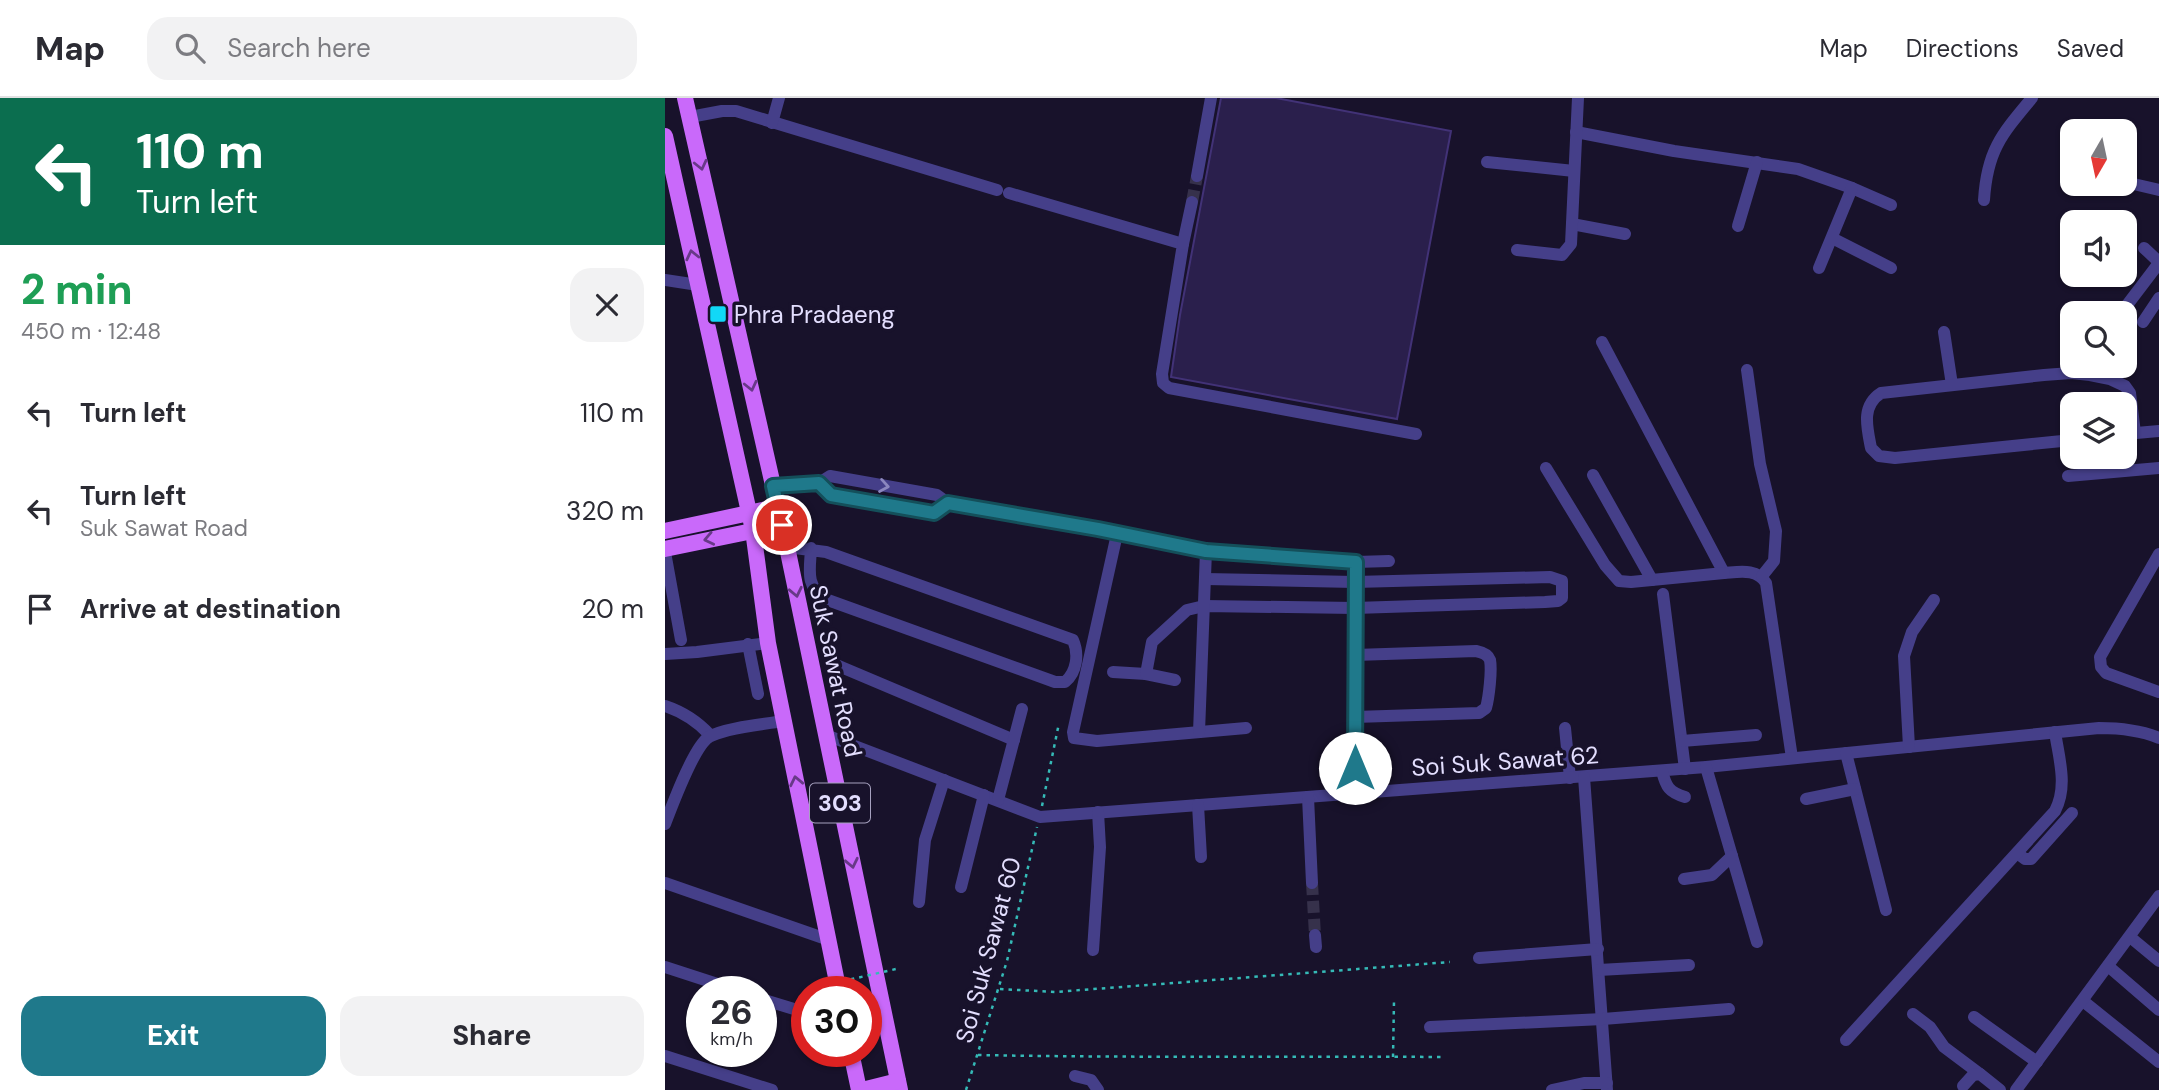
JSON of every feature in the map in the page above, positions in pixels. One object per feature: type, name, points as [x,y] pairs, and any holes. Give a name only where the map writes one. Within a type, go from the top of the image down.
[{"type":"main road","name":"Suk Sawat Road","points":[[685,98],[787,547],[899,1086]]},
{"type":"main road","name":"303","points":[[665,136],[667,155],[753,530],[768,643],[829,940],[831,976]]},
{"type":"main road","points":[[665,531],[777,507]]},
{"type":"main road","points":[[665,550],[782,525]]},
{"type":"main road","points":[[855,1067],[861,1090],[899,1086]]},
{"type":"street","points":[[772,123],[779,98]]},
{"type":"street","points":[[1197,176],[1211,98]]},
{"type":"street","points":[[1517,250],[1562,254],[1571,244],[1578,98]]},
{"type":"street","points":[[1985,200],[1990,159],[2005,130],[2032,98]]},
{"type":"street","points":[[690,117],[736,111],[1183,244]]},
{"type":"street","points":[[1576,132],[1798,169],[1891,205]]},
{"type":"street","points":[[1487,162],[1574,171]]},
{"type":"street","points":[[1738,226],[1757,162]]},
{"type":"street","points":[[2137,185],[2159,190]]},
{"type":"street","points":[[1819,268],[1852,188]]},
{"type":"street","points":[[1192,202],[1162,374],[1163,383],[1181,391],[1416,433]]},
{"type":"street","points":[[1572,224],[1625,234]]},
{"type":"street","points":[[1832,238],[1891,268]]},
{"type":"street","points":[[2130,301],[2159,262],[2144,248]]},
{"type":"street","points":[[665,280],[698,285]]},
{"type":"street","points":[[2143,322],[2159,298]]},
{"type":"street","points":[[1944,332],[1952,385]]},
{"type":"street","points":[[1602,342],[1724,573]]},
{"type":"street","points":[[1747,370],[1760,464],[1776,531],[1773,561],[1762,576]]},
{"type":"street","points":[[2060,441],[1895,458],[1879,456],[1871,448],[1867,409],[1872,399],[1881,393],[2071,373],[2110,379],[2125,386],[2129,392]]},
{"type":"street","points":[[2137,433],[2159,431]]},
{"type":"street","points":[[2068,477],[2159,467]]},
{"type":"street","points":[[1546,468],[1619,581],[1724,573],[1755,572],[1762,576],[1766,583],[1792,758]]},
{"type":"street","points":[[1593,475],[1652,580]]},
{"type":"street","points":[[773,486],[819,483],[830,476],[936,495],[948,503],[1206,551],[1356,562],[1389,561]]},
{"type":"street","points":[[819,483],[831,495],[934,513],[948,503]]},
{"type":"street","points":[[1117,534],[1073,732],[1074,738],[1097,741],[1245,728]]},
{"type":"street","points":[[787,547],[811,548],[1073,640],[1076,657],[1072,676],[1065,682],[1055,682],[825,599],[813,589],[810,577],[811,548]]},
{"type":"street","points":[[665,550],[681,640]]},
{"type":"street","points":[[1199,732],[1206,551]]},
{"type":"street","points":[[2159,554],[2101,657],[2101,667],[2106,673],[2159,692]]},
{"type":"street","points":[[1355,794],[1356,562]]},
{"type":"street","points":[[1146,674],[1152,642],[1187,610],[1204,606],[1355,608],[1553,602],[1562,598],[1562,581],[1550,577],[1355,582],[1205,579]]},
{"type":"street","points":[[1663,594],[1685,769]]},
{"type":"street","points":[[1909,747],[1904,656],[1912,632],[1934,600]]},
{"type":"street","points":[[665,654],[768,643]]},
{"type":"street","points":[[748,644],[758,694]]},
{"type":"street","points":[[1355,655],[1476,651],[1485,653],[1490,660],[1486,708],[1479,713],[1355,717]]},
{"type":"street","points":[[834,664],[1014,740]]},
{"type":"street","points":[[1113,672],[1146,674],[1175,680]]},
{"type":"street","points":[[665,706],[689,717],[711,735]]},
{"type":"street","points":[[998,800],[1022,709]]},
{"type":"street","points":[[665,824],[669,798],[702,742],[711,735],[784,721]]},
{"type":"street","points":[[1565,728],[1570,778]]},
{"type":"street","name":"Soi Suk Sawat 62","points":[[826,734],[1039,817],[1662,771],[2055,732],[2121,728],[2159,738]]},
{"type":"street","points":[[1846,1040],[2055,811],[2061,801],[2063,788],[2055,732]]},
{"type":"street","points":[[1682,741],[1756,735]]},
{"type":"street","points":[[1846,753],[1886,910]]},
{"type":"street","points":[[1706,767],[1758,942]]},
{"type":"street","points":[[1662,771],[1666,786],[1675,794],[1685,797]]},
{"type":"street","points":[[1552,1090],[1584,1083],[1607,1087],[1584,776]]},
{"type":"street","points":[[919,902],[925,840],[944,780]]},
{"type":"street","points":[[1806,799],[1854,789]]},
{"type":"street","points":[[961,887],[984,795]]},
{"type":"street","points":[[1308,797],[1312,883]]},
{"type":"street","points":[[1198,805],[1202,857]]},
{"type":"street","points":[[1093,950],[1100,847],[1098,813]]},
{"type":"street","points":[[2017,853],[2025,859],[2031,859],[2072,813]]},
{"type":"street","points":[[1684,879],[1712,874],[1732,856]]},
{"type":"street","points":[[665,883],[829,940]]},
{"type":"street","points":[[2033,1090],[2018,1087],[2159,896]]},
{"type":"street","points":[[2130,937],[2159,961]]},
{"type":"street","points":[[1479,958],[1598,949]]},
{"type":"street","points":[[1599,970],[1689,964]]},
{"type":"street","points":[[2108,966],[2159,1010]]},
{"type":"street","points":[[665,967],[693,976]]},
{"type":"street","points":[[2083,1001],[2159,1062]]},
{"type":"street","points":[[1430,1027],[1603,1019],[1729,1009]]},
{"type":"street","points":[[1913,1014],[1930,1027],[1944,1047],[2000,1090]]},
{"type":"street","points":[[1974,1017],[2037,1062]]},
{"type":"street","points":[[665,1056],[772,1090]]},
{"type":"street","points":[[1963,1086],[1972,1075],[1980,1074]]},
{"type":"street","points":[[1075,1076],[1091,1080],[1098,1090]]},
{"type":"path","name":"Soi Suk Sawat 60","points":[[966,1090],[1000,989],[1059,723]]},
{"type":"path","points":[[1000,989],[1069,992],[1451,962]]},
{"type":"path","points":[[874,976],[896,969]]},
{"type":"path","points":[[1393,1057],[1394,1001]]},
{"type":"path","points":[[978,1055],[1135,1058],[1443,1057]]},
{"type":"building","points":[[1221,98],[1276,98],[1451,131],[1397,419],[1171,377]]},
{"type":"tunnel","points":[[1192,202],[1197,176]]},
{"type":"tunnel","points":[[1312,883],[1315,935]]},
{"type":"place","name":"Phra Pradaeng","points":[[718,314]]},
{"type":"route","points":[[782,525],[773,486],[819,483],[831,495],[934,513],[948,503],[1206,551],[1356,562],[1355,768]]}]
